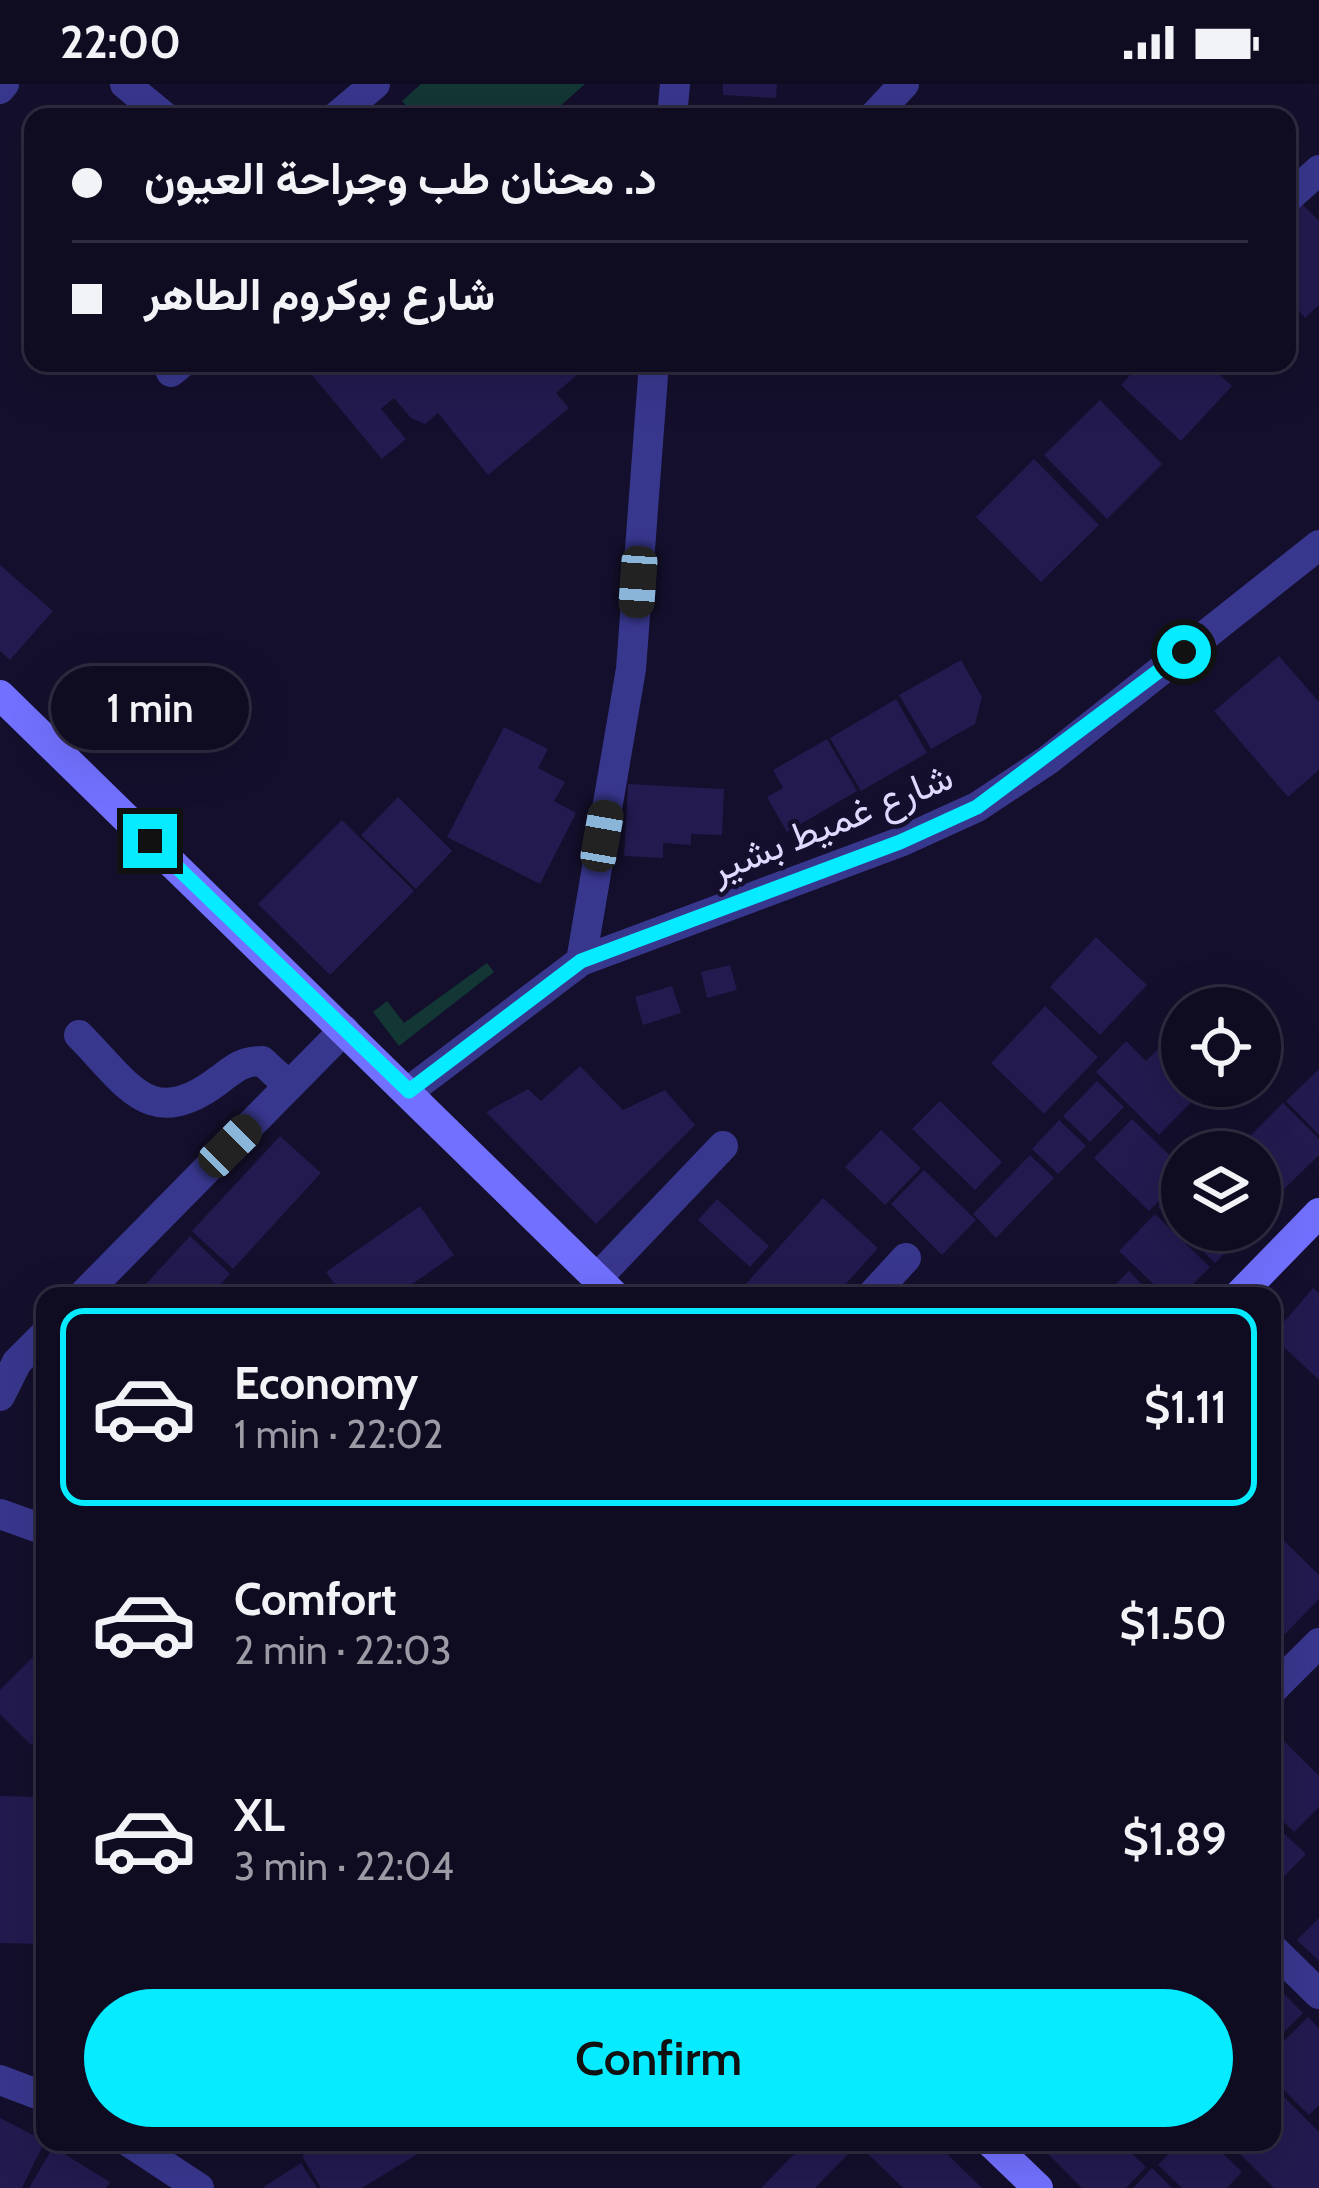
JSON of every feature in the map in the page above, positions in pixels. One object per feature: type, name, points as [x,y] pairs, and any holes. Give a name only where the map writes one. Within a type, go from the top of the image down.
[{"type":"main road","points":[[0,695],[606,1287]]},
{"type":"main road","points":[[1247,1287],[1319,1214]]},
{"type":"main road","points":[[999,2151],[1038,2188]]},
{"type":"street","points":[[125,84],[154,108]]},
{"type":"street","points":[[347,108],[375,84]]},
{"type":"street","points":[[881,108],[904,84]]},
{"type":"street","points":[[1296,192],[1319,170]]},
{"type":"street","points":[[581,961],[632,670],[653,372]]},
{"type":"street","name":"شارع غميط بشير","points":[[409,1091],[581,961],[900,842],[977,807],[1048,760],[1319,545]]},
{"type":"street","points":[[91,1287],[344,1030]]},
{"type":"street","points":[[79,1035],[144,1101],[174,1106],[194,1099],[244,1061],[262,1061],[289,1086]]},
{"type":"street","points":[[606,1287],[723,1146]]},
{"type":"street","points":[[879,1287],[906,1258]]},
{"type":"street","points":[[0,1396],[17,1362],[36,1343]]},
{"type":"street","points":[[0,1514],[36,1527]]},
{"type":"street","points":[[1281,1681],[1319,1642]]},
{"type":"street","points":[[1281,1957],[1319,1994]]},
{"type":"street","points":[[0,2080],[36,2094]]},
{"type":"street","points":[[143,2151],[199,2188]]},
{"type":"green space","points":[[421,84],[585,84],[558,108],[408,108],[402,101]]},
{"type":"green space","points":[[487,963],[494,972],[399,1046],[373,1012],[387,1001],[404,1023]]},
{"type":"building","points":[[723,84],[777,84],[776,98],[723,95]]},
{"type":"building","points":[[1302,204],[1319,221],[1319,305],[1305,318],[1296,308],[1296,210]]},
{"type":"building","points":[[310,372],[580,372],[556,393],[569,408],[488,475],[438,413],[425,424],[411,418],[394,398],[381,409],[406,439],[382,459]]},
{"type":"building","points":[[1133,372],[1217,372],[1232,386],[1181,441],[1121,385]]},
{"type":"building","points":[[1100,400],[1162,464],[1107,519],[1044,455]]},
{"type":"building","points":[[1034,459],[1099,525],[1041,582],[976,517]]},
{"type":"building","points":[[0,565],[53,611],[10,660],[0,651]]},
{"type":"building","points":[[1279,656],[1319,702],[1319,770],[1288,797],[1214,711]]},
{"type":"building","points":[[961,660],[982,697],[975,724],[931,749],[899,695]]},
{"type":"building","points":[[896,699],[927,753],[861,791],[830,738]]},
{"type":"building","points":[[504,727],[548,749],[538,768],[565,782],[554,801],[576,813],[540,884],[447,837]]},
{"type":"building","points":[[827,739],[857,791],[787,832],[767,797],[783,788],[773,770]]},
{"type":"building","points":[[628,784],[724,789],[722,835],[691,834],[691,845],[663,843],[663,858],[624,856]]},
{"type":"building","points":[[398,797],[452,851],[416,889],[361,835]]},
{"type":"building","points":[[342,820],[414,891],[330,975],[258,904]]},
{"type":"building","points":[[1096,937],[1147,985],[1100,1035],[1050,987]]},
{"type":"building","points":[[730,965],[737,990],[707,998],[701,972]]},
{"type":"building","points":[[672,986],[681,1013],[643,1025],[635,997]]},
{"type":"building","points":[[1045,1006],[1098,1057],[1044,1114],[991,1063]]},
{"type":"building","points":[[1126,1041],[1146,1061],[1161,1046],[1161,1107],[1186,1107],[1159,1135],[1096,1072]]},
{"type":"building","points":[[580,1066],[623,1110],[665,1090],[695,1125],[596,1224],[486,1112],[528,1089],[541,1101]]},
{"type":"building","points":[[1319,1069],[1319,1135],[1286,1101]]},
{"type":"building","points":[[1097,1081],[1124,1107],[1090,1142],[1063,1116]]},
{"type":"building","points":[[940,1101],[1002,1162],[975,1190],[912,1129]]},
{"type":"building","points":[[1281,1105],[1319,1139],[1319,1155],[1281,1192],[1281,1131],[1255,1131]]},
{"type":"building","points":[[1132,1119],[1161,1147],[1161,1199],[1149,1211],[1094,1158]]},
{"type":"building","points":[[1059,1120],[1086,1146],[1058,1174],[1032,1149]]},
{"type":"building","points":[[881,1130],[921,1168],[885,1205],[845,1167]]},
{"type":"building","points":[[280,1136],[321,1173],[233,1269],[192,1231]]},
{"type":"building","points":[[1030,1155],[1054,1178],[996,1238],[973,1214]]},
{"type":"building","points":[[924,1170],[976,1220],[942,1255],[891,1204]]},
{"type":"building","points":[[823,1198],[878,1248],[843,1287],[743,1287]]},
{"type":"building","points":[[717,1199],[769,1246],[750,1267],[698,1220]]},
{"type":"building","points":[[420,1206],[454,1255],[408,1287],[337,1287],[326,1272]]},
{"type":"building","points":[[1155,1214],[1161,1220],[1161,1251],[1193,1251],[1210,1267],[1190,1287],[1157,1287],[1119,1251]]},
{"type":"building","points":[[190,1236],[230,1274],[218,1287],[143,1287]]},
{"type":"building","points":[[1203,1251],[1227,1251],[1215,1263]]},
{"type":"building","points":[[1129,1271],[1144,1287],[1113,1287]]},
{"type":"building","points":[[1313,1288],[1319,1293],[1319,1380],[1281,1344],[1281,1325]]},
{"type":"building","points":[[1281,1538],[1319,1575],[1319,1599],[1285,1634],[1281,1630]]},
{"type":"building","points":[[36,1654],[36,1740],[31,1745],[0,1714],[0,1690]]},
{"type":"building","points":[[1281,1738],[1319,1776],[1319,1807],[1294,1832],[1281,1819]]},
{"type":"building","points":[[0,1796],[36,1797],[36,1944],[0,1943]]},
{"type":"building","points":[[1281,1830],[1306,1854],[1281,1880]]},
{"type":"building","points":[[1319,1918],[1319,1961],[1297,1940]]},
{"type":"building","points":[[1281,1991],[1303,2013],[1281,2035]]},
{"type":"building","points":[[1308,2017],[1319,2028],[1319,2105],[1309,2115],[1281,2087],[1281,2044]]},
{"type":"building","points":[[1281,2094],[1319,2132],[1319,2188],[1274,2188],[1237,2151],[1281,2151]]},
{"type":"building","points":[[0,2118],[36,2136],[36,2151],[40,2151],[22,2188],[0,2188]]},
{"type":"building","points":[[51,2151],[60,2151],[110,2182],[106,2188],[29,2188]]},
{"type":"building","points":[[310,2151],[422,2151],[362,2188],[321,2188],[302,2156]]},
{"type":"building","points":[[797,2151],[851,2151],[815,2188],[761,2188]]},
{"type":"building","points":[[865,2151],[944,2151],[982,2188],[903,2188]]},
{"type":"building","points":[[1045,2151],[1129,2151],[1146,2167],[1126,2188],[1082,2188]]},
{"type":"building","points":[[1171,2151],[1220,2151],[1242,2172],[1227,2188],[1182,2188],[1158,2165]]},
{"type":"building","points":[[301,2163],[317,2188],[262,2188]]},
{"type":"building","points":[[1152,2168],[1172,2188],[1133,2188]]},
{"type":"route","points":[[150,841],[409,1091],[581,961],[900,842],[977,807],[1048,760],[1184,652]]}]
